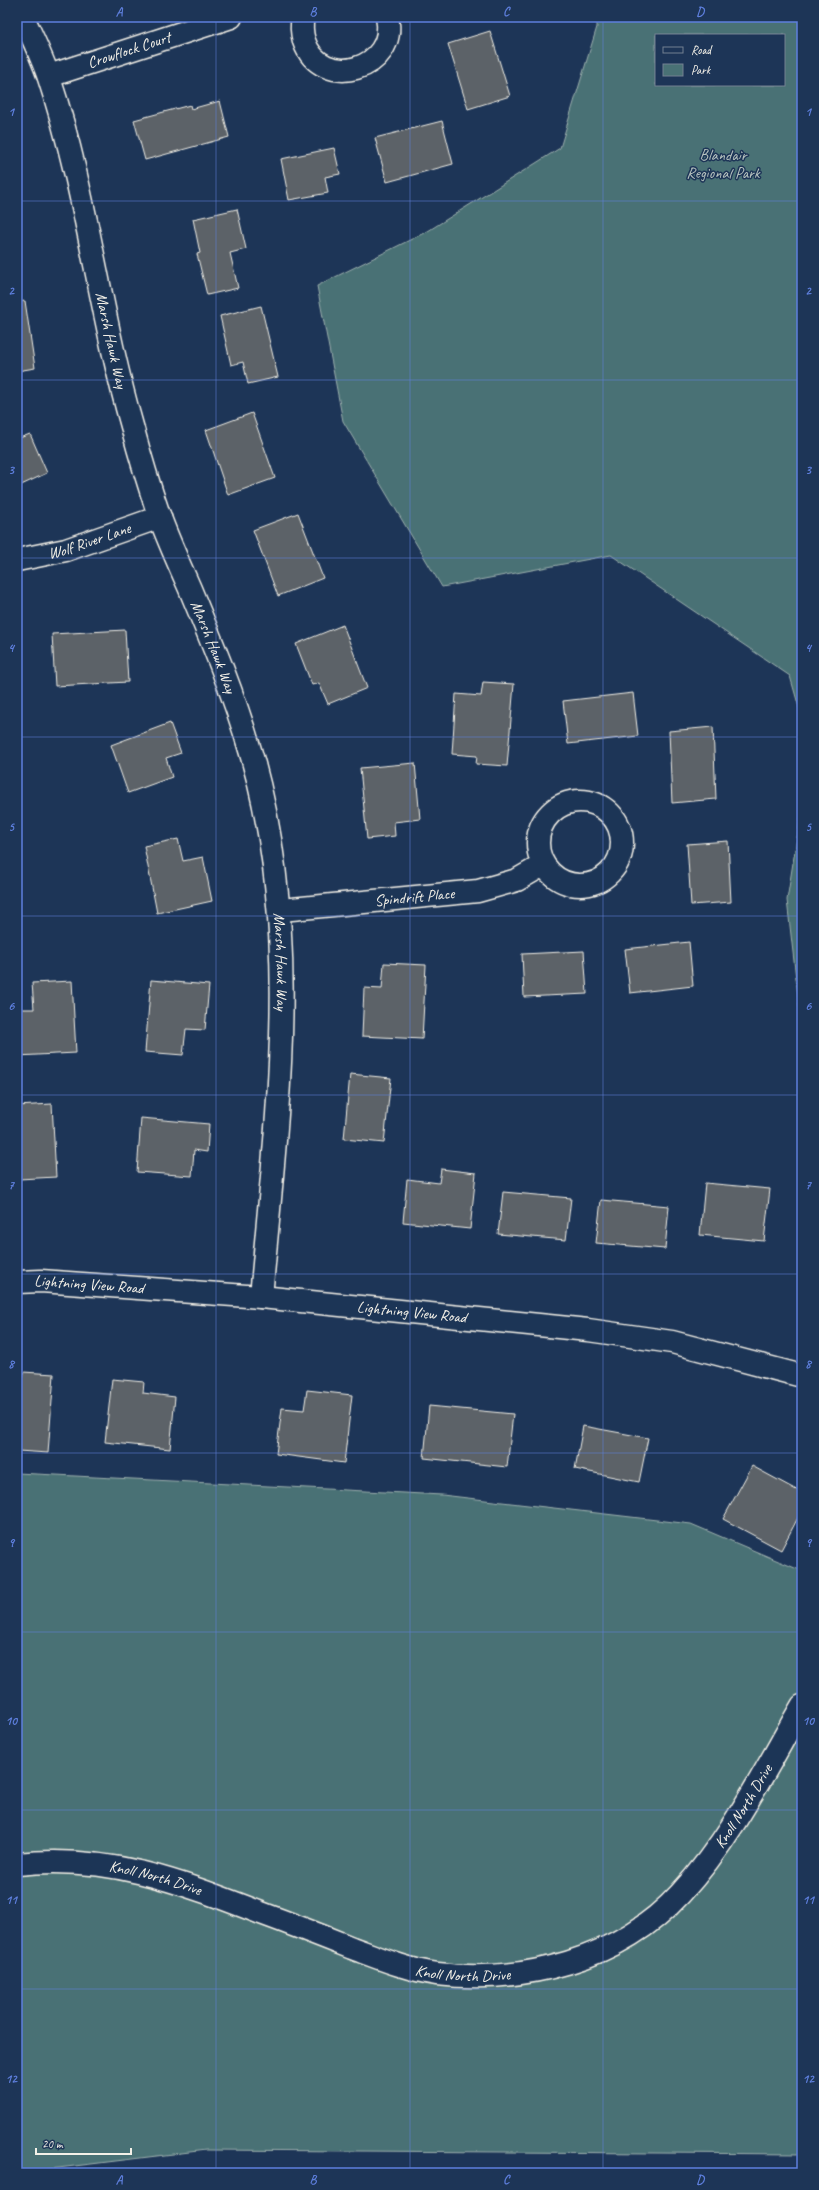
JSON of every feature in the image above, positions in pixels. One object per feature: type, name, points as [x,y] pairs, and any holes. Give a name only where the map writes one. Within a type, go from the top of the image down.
[{"type":"street","name":"Marsh Hawk Way","points":[[23,17],[49,76],[76,174],[111,347],[132,426],[160,517],[225,673],[251,752],[269,827],[281,910],[282,1005],[278,1108],[260,1297]]},
{"type":"street","name":"Crowflock Court","points":[[49,76],[231,17]]},
{"type":"street","points":[[299,18],[306,48],[316,60],[328,68],[343,70],[357,69],[371,62],[381,51],[387,38],[389,24],[387,17]]},
{"type":"street","name":"Wolf River Lane","points":[[17,560],[66,550],[160,517]]},
{"type":"street","name":"Spindrift Place","points":[[281,910],[478,890],[517,880],[543,864]]},
{"type":"street","name":"Lightning View Road","points":[[17,1282],[41,1281],[260,1297],[588,1330],[664,1341],[759,1363],[802,1376]]},
{"type":"street","name":"Knoll North Drive","points":[[17,1864],[43,1862],[84,1862],[136,1871],[190,1886],[388,1961],[435,1974],[481,1976],[529,1973],[574,1961],[614,1943],[646,1924],[680,1894],[708,1859],[745,1806],[802,1706]]},
{"type":"green space","name":"Blandair Regional Park","points":[[597,17],[802,17],[802,718],[790,676],[611,555],[442,587],[343,421],[317,286],[428,231],[560,148],[597,27]]},
{"type":"green space","points":[[802,807],[802,1031],[787,900]]},
{"type":"green space","points":[[17,1473],[442,1495],[691,1524],[802,1571],[802,2154],[206,2150],[17,2173]]},
{"type":"building","points":[[490,31],[510,96],[468,109],[448,44]]},
{"type":"building","points":[[220,101],[229,137],[145,160],[134,120],[190,105],[191,109]]},
{"type":"building","points":[[442,121],[453,164],[387,182],[375,138]]},
{"type":"building","points":[[334,148],[340,174],[325,177],[328,193],[289,200],[281,159]]},
{"type":"building","points":[[237,209],[246,249],[230,253],[238,288],[207,295],[197,254],[200,253],[193,219]]},
{"type":"building","points":[[25,301],[35,368],[17,371],[17,302]]},
{"type":"building","points":[[261,306],[278,377],[248,384],[243,362],[231,365],[220,316]]},
{"type":"building","points":[[252,413],[275,478],[228,495],[206,430]]},
{"type":"building","points":[[30,434],[47,473],[17,487],[17,439]]},
{"type":"building","points":[[298,513],[323,578],[278,596],[253,530]]},
{"type":"building","points":[[343,625],[367,688],[328,704],[319,683],[312,685],[296,644]]},
{"type":"building","points":[[125,630],[128,682],[55,686],[52,634]]},
{"type":"building","points":[[483,682],[514,684],[507,766],[476,764],[477,756],[452,754],[456,694],[481,696]]},
{"type":"building","points":[[633,693],[638,736],[568,744],[563,701]]},
{"type":"building","points":[[170,723],[181,753],[166,758],[172,777],[128,793],[111,745]]},
{"type":"building","points":[[713,727],[716,799],[672,803],[669,731]]},
{"type":"building","points":[[415,763],[420,819],[394,822],[395,836],[367,839],[360,768]]},
{"type":"building","points":[[178,839],[183,861],[203,857],[212,901],[157,913],[144,846]]},
{"type":"building","points":[[728,841],[731,902],[691,905],[687,844]]},
{"type":"building","points":[[689,942],[693,986],[630,993],[625,949]]},
{"type":"building","points":[[584,951],[587,994],[524,997],[522,954]]},
{"type":"building","points":[[384,963],[426,965],[422,1039],[362,1036],[364,988],[382,989]]},
{"type":"building","points":[[151,980],[209,985],[205,1030],[186,1029],[183,1055],[145,1052]]},
{"type":"building","points":[[72,981],[76,1053],[17,1056],[17,1009],[34,1009],[32,983]]},
{"type":"building","points":[[350,1074],[391,1078],[384,1143],[344,1139]]},
{"type":"building","points":[[52,1104],[56,1177],[19,1179],[17,1106]]},
{"type":"building","points":[[141,1118],[209,1124],[207,1152],[194,1150],[192,1176],[137,1172]]},
{"type":"building","points":[[441,1169],[476,1173],[470,1229],[403,1222],[407,1179],[439,1183]]},
{"type":"building","points":[[705,1183],[770,1189],[764,1241],[700,1235]]},
{"type":"building","points":[[503,1192],[571,1198],[566,1240],[498,1234]]},
{"type":"building","points":[[601,1200],[669,1206],[665,1249],[596,1243]]},
{"type":"building","points":[[23,1372],[54,1374],[48,1453],[18,1451],[17,1384],[22,1384]]},
{"type":"building","points":[[112,1379],[144,1382],[143,1393],[175,1397],[170,1449],[105,1442]]},
{"type":"building","points":[[307,1390],[352,1395],[344,1463],[276,1454],[282,1408],[304,1410]]},
{"type":"building","points":[[429,1406],[513,1414],[507,1467],[424,1458]]},
{"type":"building","points":[[583,1426],[648,1438],[639,1482],[575,1469]]},
{"type":"building","points":[[752,1466],[802,1493],[802,1510],[781,1550],[723,1519]]}]
